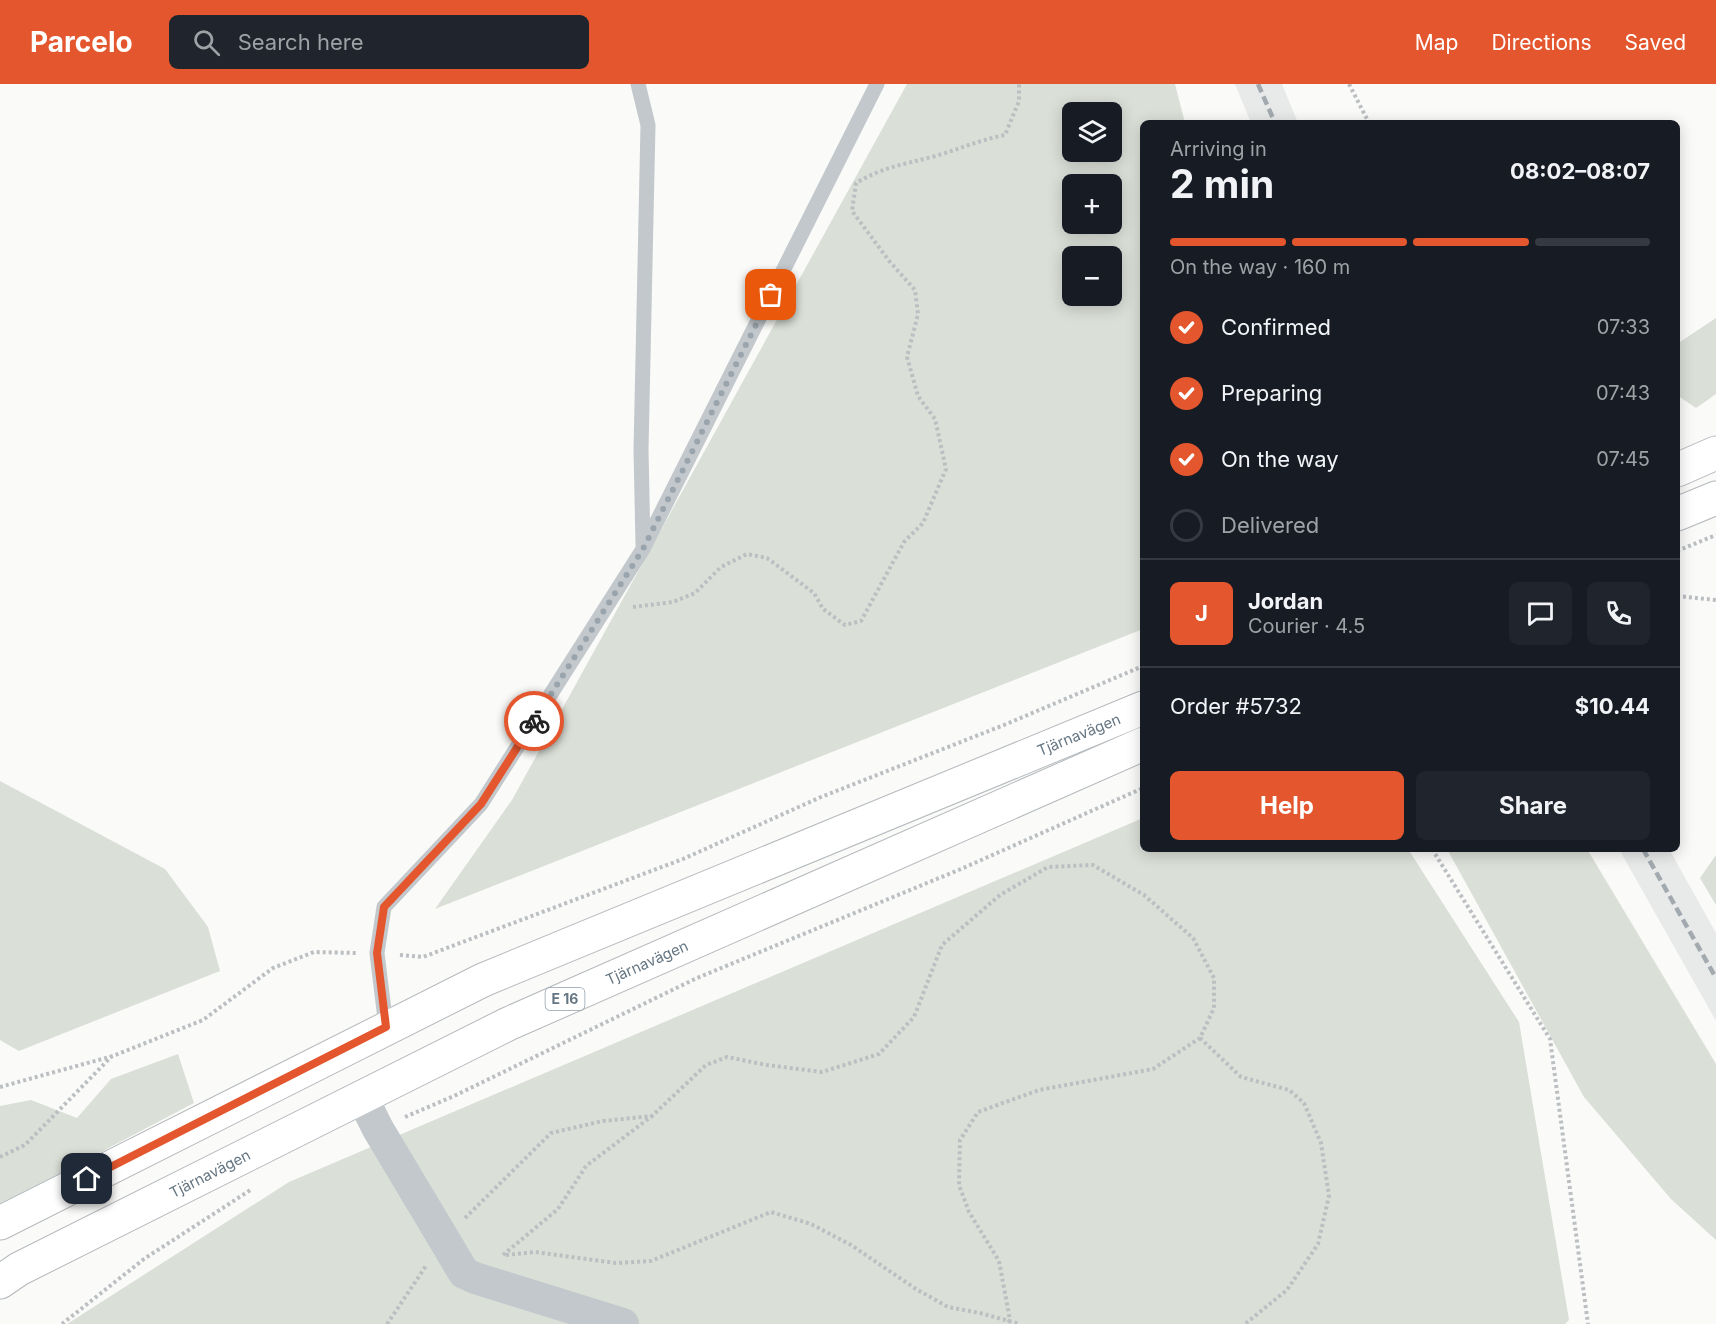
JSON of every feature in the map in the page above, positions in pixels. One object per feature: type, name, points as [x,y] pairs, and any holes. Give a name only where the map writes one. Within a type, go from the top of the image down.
[{"type":"highway","points":[[1680,470],[1716,453]]},
{"type":"highway","points":[[1680,513],[1716,498]]},
{"type":"highway","name":"Tjärnavägen","points":[[0,1223],[483,980],[1140,709]]},
{"type":"highway","name":"Tjärnavägen","points":[[0,1282],[19,1269],[519,1019],[1140,745]]},
{"type":"street","points":[[362,1097],[378,1129],[465,1273],[622,1324]]},
{"type":"lane","points":[[638,84],[648,125],[641,450],[643,549]]},
{"type":"lane","points":[[386,1027],[377,953],[384,907],[481,804],[643,549],[877,84]]},
{"type":"path","points":[[598,620],[632,608],[673,602],[695,592],[721,567],[747,554],[767,558],[813,592],[823,609],[845,625],[861,621],[904,542],[923,523],[946,469],[935,419],[918,396],[907,357],[918,314],[915,290],[890,262],[852,211],[856,183],[875,171],[934,156],[980,140],[1005,135],[1019,101],[1019,84]]},
{"type":"path","points":[[1349,84],[1367,120]]},
{"type":"path","points":[[1680,550],[1716,535]]},
{"type":"path","points":[[1680,596],[1716,600]]},
{"type":"path","points":[[0,1087],[113,1056],[202,1020],[273,968],[314,952],[377,953],[423,957],[683,859],[821,797],[1004,725],[1140,667]]},
{"type":"path","points":[[378,1129],[454,1096],[697,978],[961,869],[1140,789]]},
{"type":"path","points":[[1434,852],[1550,1039],[1588,1324]]},
{"type":"path","points":[[1008,1322],[999,1261],[969,1212],[959,1185],[960,1140],[978,1112],[1039,1090],[1154,1069],[1200,1038],[1214,1008],[1214,978],[1193,938],[1144,895],[1093,865],[1048,867],[1000,895],[942,945],[914,1017],[879,1054],[822,1072],[726,1057],[706,1065],[652,1116],[586,1166],[558,1209],[502,1255],[535,1252],[616,1263],[651,1261],[771,1212],[811,1224],[851,1245],[916,1289],[948,1307],[1008,1322],[1020,1324]]},
{"type":"path","points":[[1200,1038],[1241,1077],[1289,1090],[1305,1103],[1321,1143],[1329,1196],[1318,1245],[1287,1290],[1245,1324]]},
{"type":"path","points":[[0,1157],[25,1145],[113,1056]]},
{"type":"path","points":[[387,1324],[445,1238],[551,1133],[603,1121],[652,1116]]},
{"type":"path","points":[[62,1324],[144,1259],[262,1183]]},
{"type":"shaded area","points":[[907,84],[1175,84],[1184,120],[1140,120],[1140,630],[435,909],[512,800]]},
{"type":"shaded area","points":[[1235,84],[1282,84],[1297,120],[1250,120]]},
{"type":"shaded area","points":[[1716,318],[1716,394],[1696,408],[1680,397],[1680,342]]},
{"type":"shaded area","points":[[0,781],[165,869],[208,927],[220,971],[19,1051],[0,1040]]},
{"type":"shaded area","points":[[1140,819],[1140,852],[1410,852],[1519,1022],[1569,1320],[1565,1324],[67,1324],[289,1182]]},
{"type":"shaded area","points":[[1449,852],[1589,852],[1716,1064],[1716,1240],[1671,1199],[1584,1097]]},
{"type":"shaded area","points":[[1621,852],[1671,852],[1716,933],[1716,1021]]},
{"type":"shaded area","points":[[1716,855],[1716,905],[1700,878]]},
{"type":"shaded area","points":[[178,1054],[194,1103],[0,1205],[0,1106],[31,1100],[77,1118],[111,1079]]},
{"type":"railway","points":[[1258,84],[1274,120]]},
{"type":"railway","points":[[1645,852],[1716,978]]},
{"type":"way so far","points":[[534,721],[643,549],[771,295]]},
{"type":"route","points":[[87,1179],[386,1027],[377,953],[384,907],[481,804],[534,721]]}]
